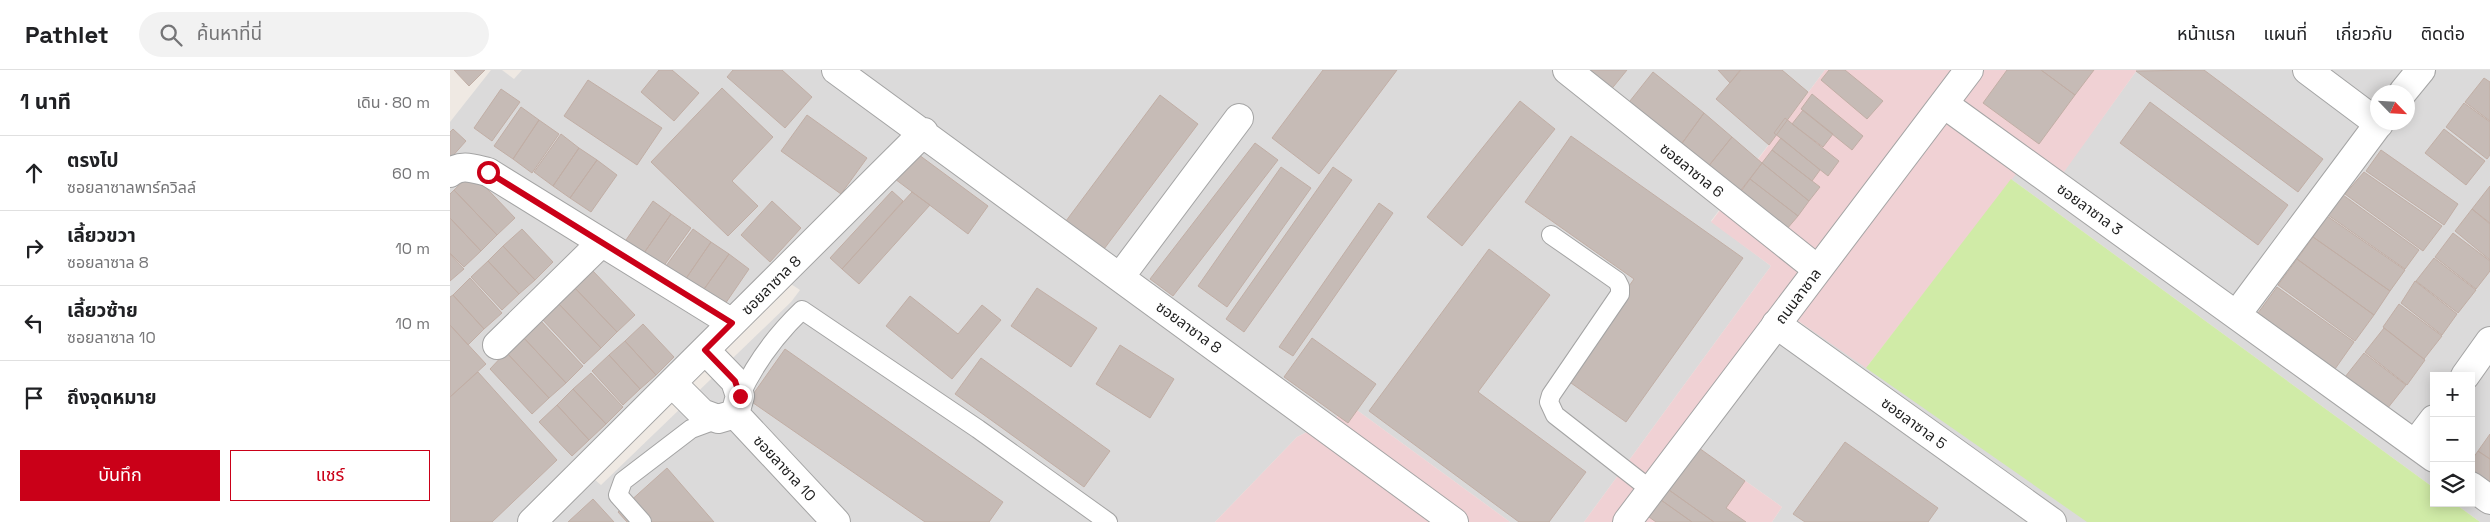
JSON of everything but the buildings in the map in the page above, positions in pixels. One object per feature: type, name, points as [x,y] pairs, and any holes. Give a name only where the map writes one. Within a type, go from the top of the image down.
[{"type":"street","name":"ซอยลาซาล 8","points":[[836,70],[924,132],[1454,522]]},
{"type":"street","name":"ซอยลาซาล 6","points":[[1567,70],[1817,269]]},
{"type":"street","name":"ถนนลาซาล","points":[[1626,522],[1969,70]]},
{"type":"street","points":[[2307,70],[2370,116]]},
{"type":"street","points":[[2409,85],[2421,70]]},
{"type":"street","name":"ซอยลาซาล 3","points":[[1944,104],[2425,451],[2430,433]]},
{"type":"street","points":[[1120,277],[1239,118]]},
{"type":"street","points":[[2237,314],[2375,130]]},
{"type":"street","name":"ซอยลาซาล 8","points":[[532,522],[924,132]]},
{"type":"street","points":[[450,173],[454,169],[470,167],[488,172],[732,323]]},
{"type":"street","points":[[497,346],[600,243]]},
{"type":"street","name":"ซอยลาซาล 5","points":[[1776,324],[2052,522]]},
{"type":"street","points":[[2468,372],[2490,340]]},
{"type":"street","name":"ซอยลาซาล 10","points":[[705,350],[735,381],[731,410]]},
{"type":"street","name":"ซอยลาซาล 10","points":[[672,383],[702,413],[731,410]]},
{"type":"street","name":"ซอยลาซาล 10","points":[[731,410],[836,522]]},
{"type":"street","points":[[2475,489],[2490,500]]},
{"type":"lane","points":[[1551,234],[1617,281],[1620,287],[1620,294],[1551,395],[1550,409],[1555,415],[1651,490]]},
{"type":"lane","points":[[642,522],[618,495],[623,481],[691,429],[731,410],[752,369],[782,330],[802,310],[978,429],[1108,522]]},
{"type":"shaded area","points":[[491,70],[502,70],[514,79],[522,70],[1825,70],[1711,221],[1771,266],[1584,522],[1510,522],[1354,408],[1297,437],[1215,522],[450,522],[450,122]],"holes":[[[768,269],[800,290],[791,302],[601,485],[573,461]]]},
{"type":"shaded area","points":[[1825,70],[2137,70],[2064,172],[2033,152],[1866,368],[1797,320],[1699,448],[1782,507],[1772,522],[1584,522],[1771,266],[1711,222]]},
{"type":"shaded area","points":[[2137,70],[2490,70],[2490,522],[2480,522],[2459,507],[2475,507],[2475,372],[2430,372],[2430,485],[2011,179],[2033,152],[2064,171]]},
{"type":"shaded area","points":[[1796,320],[1868,365],[2089,522],[1772,522],[1782,507],[1699,448]]},
{"type":"shaded area","points":[[1354,408],[1510,522],[1215,522],[1297,437]]},
{"type":"green space","points":[[2011,179],[2430,485],[2430,507],[2459,507],[2480,522],[2087,522],[1866,368]]},
{"type":"route","points":[[488,172],[732,323],[705,350],[735,381],[740,396]]}]
